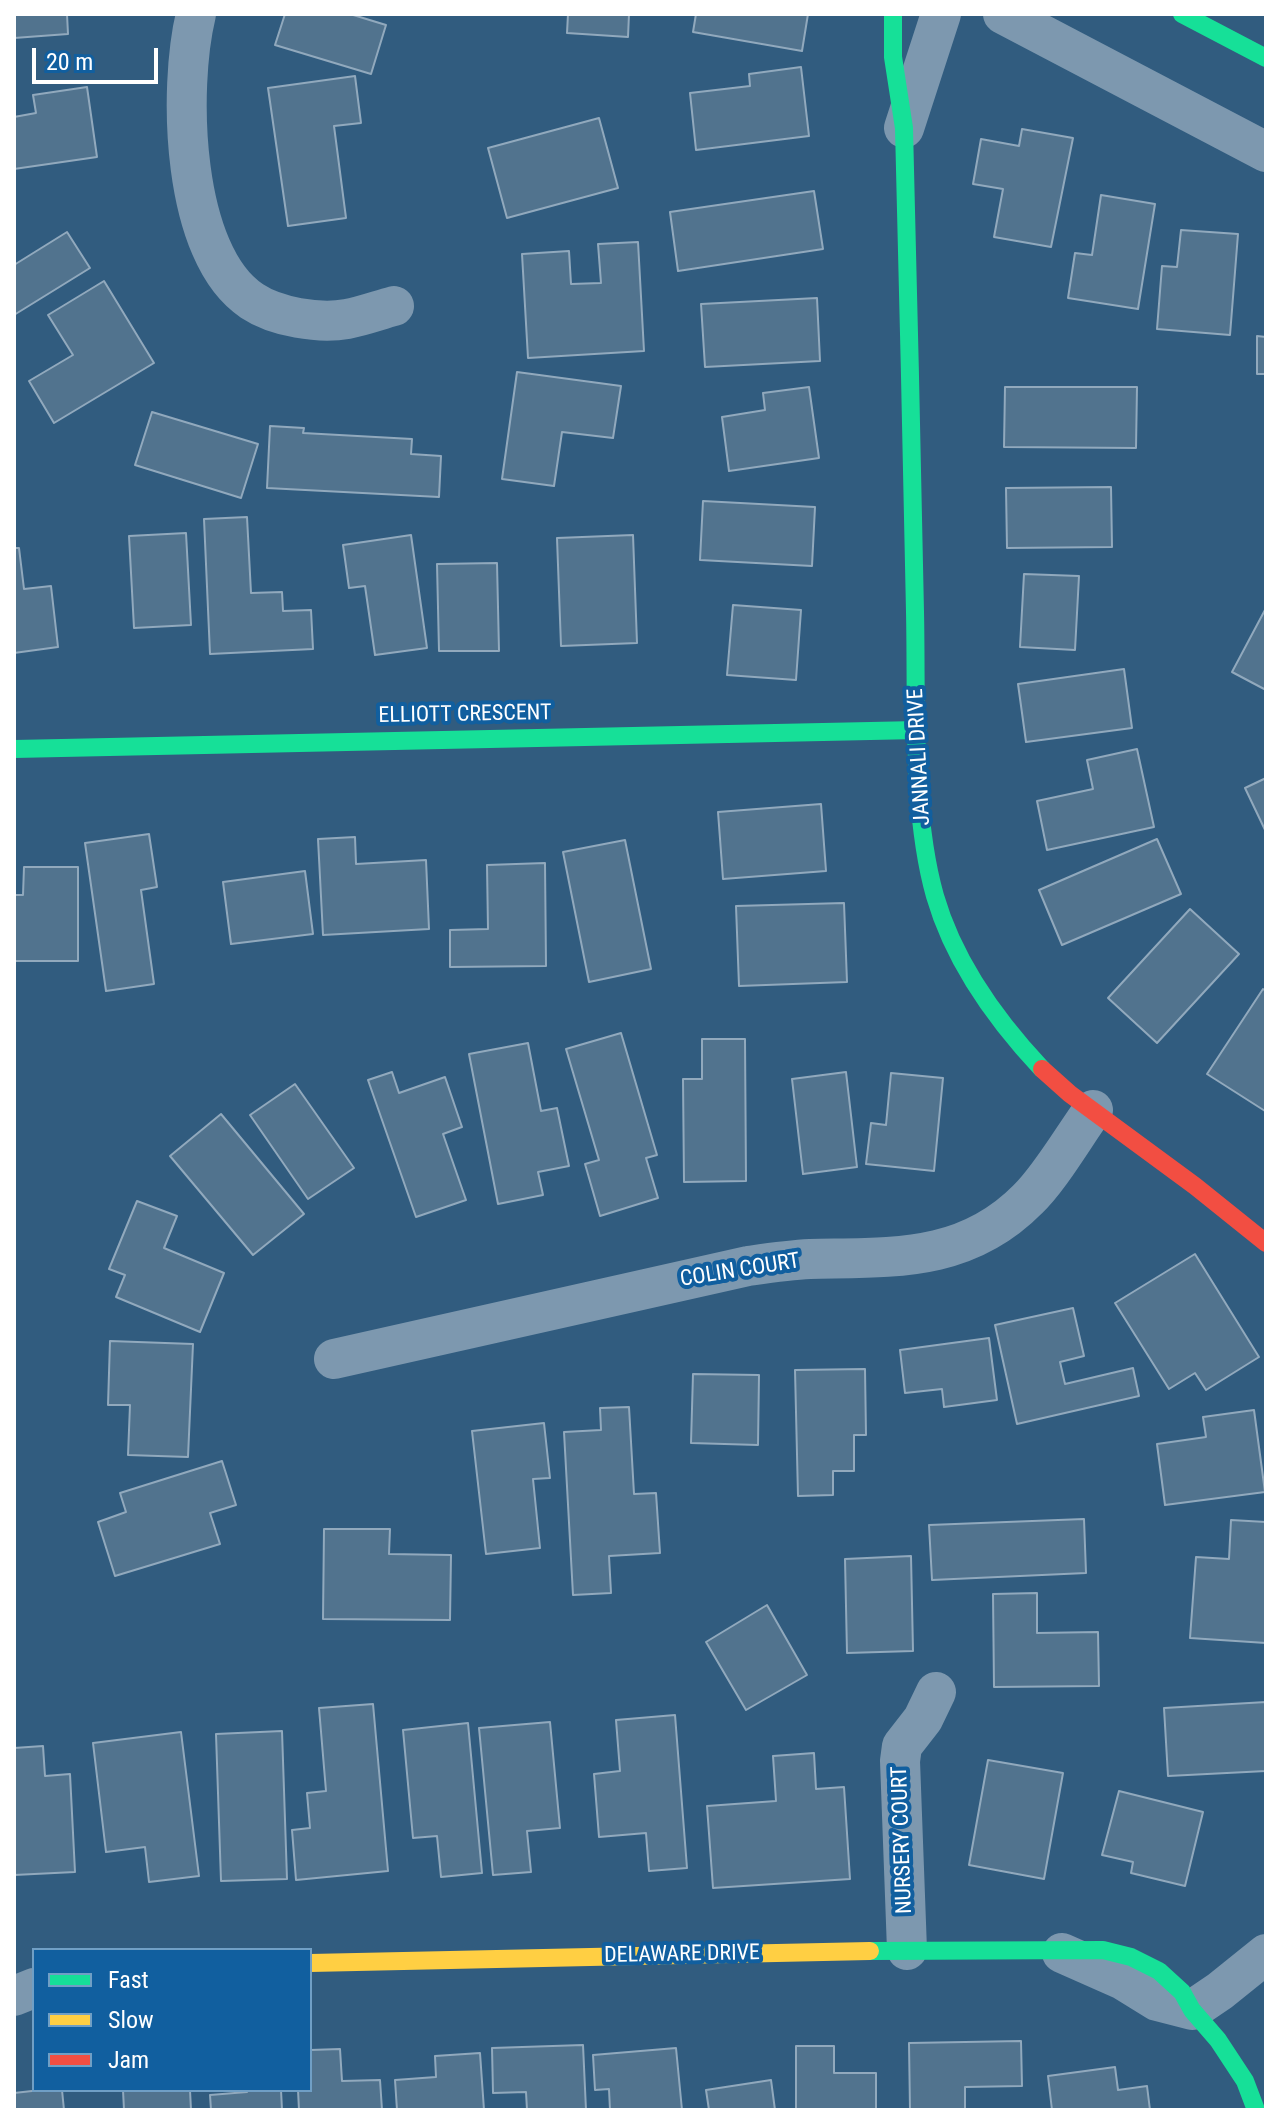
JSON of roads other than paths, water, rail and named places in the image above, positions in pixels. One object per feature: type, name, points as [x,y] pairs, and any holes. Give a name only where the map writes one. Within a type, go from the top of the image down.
[{"type":"street","points":[[196,14],[187,91],[190,160],[197,210],[211,251],[229,279],[251,301],[274,311],[310,318],[345,319],[394,306]]},
{"type":"street","name":"JANNALI DRIVE","points":[[893,14],[894,68],[904,128],[922,818],[929,871],[940,909],[960,956],[992,1008],[1042,1069],[1220,1204],[1266,1243]]},
{"type":"street","name":"JANNALI DRIVE","points":[[904,128],[941,14]]},
{"type":"street","points":[[1003,14],[1266,152]]},
{"type":"street","points":[[1182,14],[1224,24],[1266,58]]},
{"type":"street","name":"ELLIOTT CRESCENT","points":[[14,749],[918,730]]},
{"type":"street","name":"COLIN COURT","points":[[334,1359],[748,1266],[805,1259],[923,1255],[955,1247],[998,1225],[1029,1198],[1093,1110]]},
{"type":"street","name":"NURSERY COURT","points":[[907,1950],[900,1761],[902,1746],[923,1719],[936,1692]]},
{"type":"street","name":"DELAWARE DRIVE","points":[[312,1963],[907,1950],[1054,1950],[1123,1980],[1157,2001],[1192,2010]]},
{"type":"street","points":[[1256,2110],[1245,2081],[1218,2040],[1192,2010],[1266,1957]]},
{"type":"street","points":[[1218,2040],[1239,2009],[1266,1957]]}]
